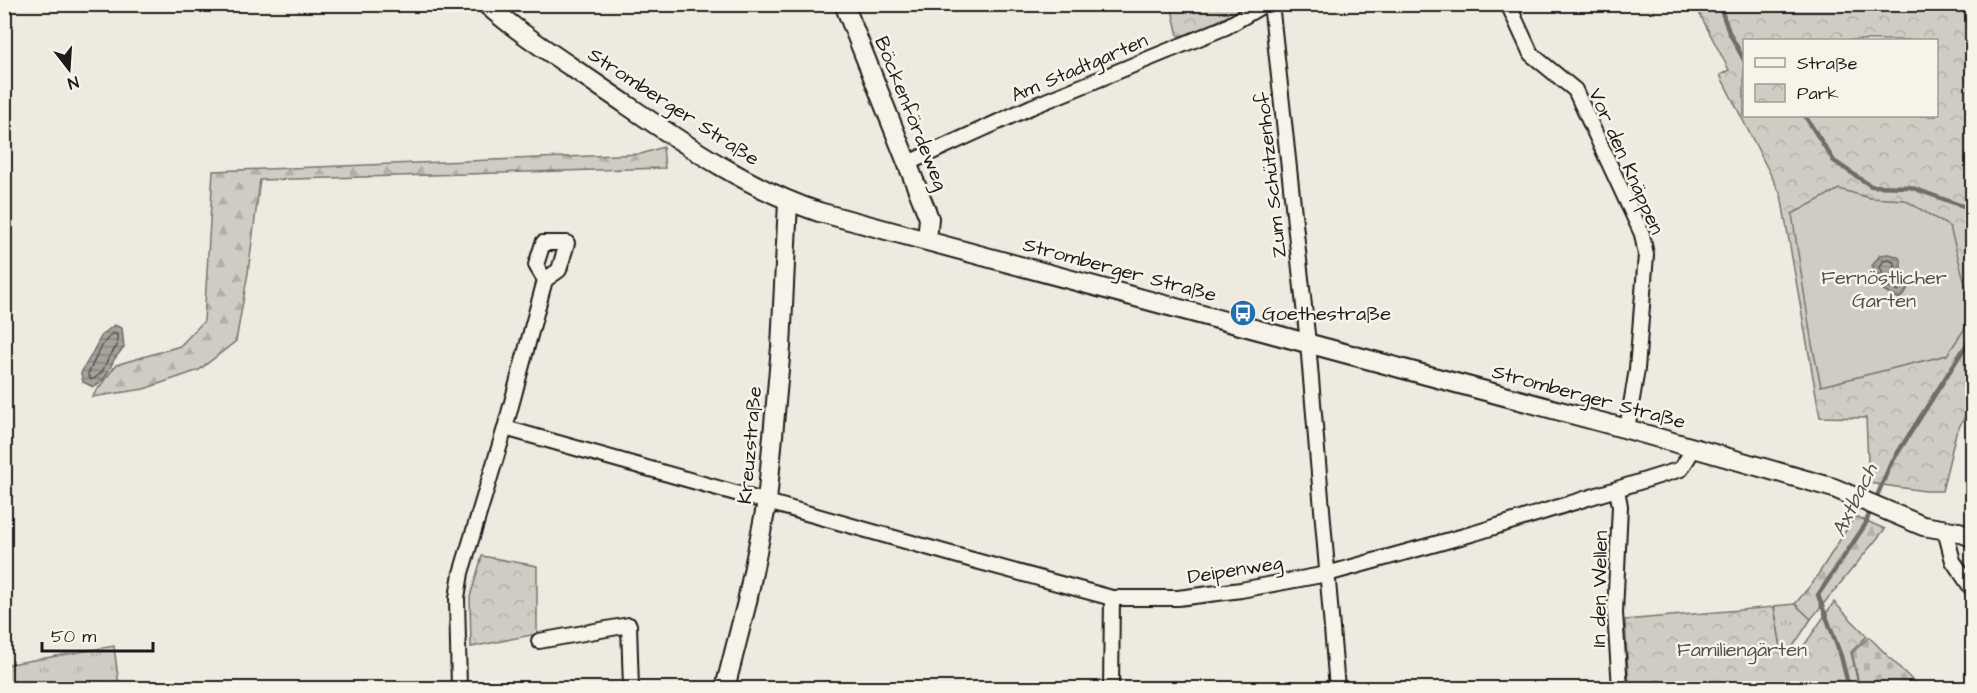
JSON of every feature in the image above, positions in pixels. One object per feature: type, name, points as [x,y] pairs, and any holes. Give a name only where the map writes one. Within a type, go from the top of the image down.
[{"type":"main road","name":"Stromberger Straße","points":[[486,4],[549,51],[660,127],[758,187],[788,202],[1627,429],[1834,488],[1923,526],[1962,532]]},
{"type":"main road","name":"Böckenfördeweg","points":[[844,4],[929,218],[927,241]]},
{"type":"main road","name":"Kreuzstraße","points":[[725,688],[747,602],[767,502],[781,347],[788,202]]},
{"type":"street","name":"Am Stadtgarten","points":[[908,163],[1031,107],[1226,27],[1266,4]]},
{"type":"street","name":"Zum Schützenhof","points":[[1266,4],[1272,12],[1308,343]]},
{"type":"street","name":"Vor den Knäppen","points":[[1508,4],[1531,54],[1575,90],[1642,234],[1646,255],[1637,369],[1627,429]]},
{"type":"street","points":[[459,688],[457,598],[461,573],[505,428],[545,280]]},
{"type":"street","points":[[1308,343],[1337,688]]},
{"type":"street","name":"Deipenweg","points":[[505,428],[1112,598],[1178,598],[1240,590],[1327,574],[1475,533],[1681,469],[1694,448]]},
{"type":"street","name":"In den Wellen","points":[[1617,490],[1620,506],[1615,613],[1620,688]]},
{"type":"street","points":[[1962,532],[1953,561],[1972,589]]},
{"type":"street","points":[[1111,688],[1112,598]]},
{"type":"street","points":[[539,641],[630,625],[631,688]]},
{"type":"green space","points":[[1171,5],[1253,5],[1189,34],[1178,36]]},
{"type":"green space","points":[[1695,5],[1972,5],[1972,403],[1956,433],[1942,491],[1925,491],[1869,483],[1866,418],[1820,417],[1781,195],[1720,75],[1729,70]]},
{"type":"green space","points":[[663,147],[665,168],[260,180],[248,273],[236,341],[199,370],[144,389],[92,397],[116,365],[180,346],[204,321],[213,171],[641,154]]},
{"type":"green space","name":"Fernöstlicher Garten","points":[[1839,189],[1870,198],[1905,200],[1950,227],[1972,310],[1972,318],[1947,355],[1821,386],[1812,344],[1792,214]]},
{"type":"green space","points":[[1855,516],[1885,529],[1811,619],[1795,604],[1814,581]]},
{"type":"green space","points":[[482,556],[537,566],[537,634],[471,647],[470,597]]},
{"type":"green space","name":"Familiengärten","points":[[1834,602],[1867,636],[1851,652],[1859,688],[1629,688],[1625,620],[1774,607],[1781,648],[1799,653]]},
{"type":"green space","points":[[1795,604],[1811,619],[1790,651],[1781,648],[1774,606]]},
{"type":"green space","points":[[1869,637],[1920,688],[1860,688],[1852,653]]},
{"type":"green space","points":[[114,646],[119,685],[116,688],[5,688],[5,665]]},
{"type":"water","points":[[1880,255],[1897,256],[1901,260],[1901,276],[1909,287],[1900,299],[1877,284],[1881,281],[1872,266]]},
{"type":"water","points":[[114,325],[122,328],[124,347],[104,379],[93,387],[83,382],[81,373],[102,335]]},
{"type":"waterway","name":"Axtbach","points":[[1719,4],[1729,32],[1743,58]]},
{"type":"waterway","name":"Axtbach","points":[[1806,117],[1834,161],[1871,186],[1910,187],[1968,208],[1972,212]]},
{"type":"waterway","name":"Axtbach","points":[[1972,258],[1972,266]]},
{"type":"waterway","name":"Axtbach","points":[[1875,501],[1890,465],[1972,336]]},
{"type":"waterway","name":"Axtbach","points":[[1849,688],[1841,656],[1818,595],[1865,525],[1871,509]]},
{"type":"place","name":"Goethestraße","points":[[1243,313]]}]
